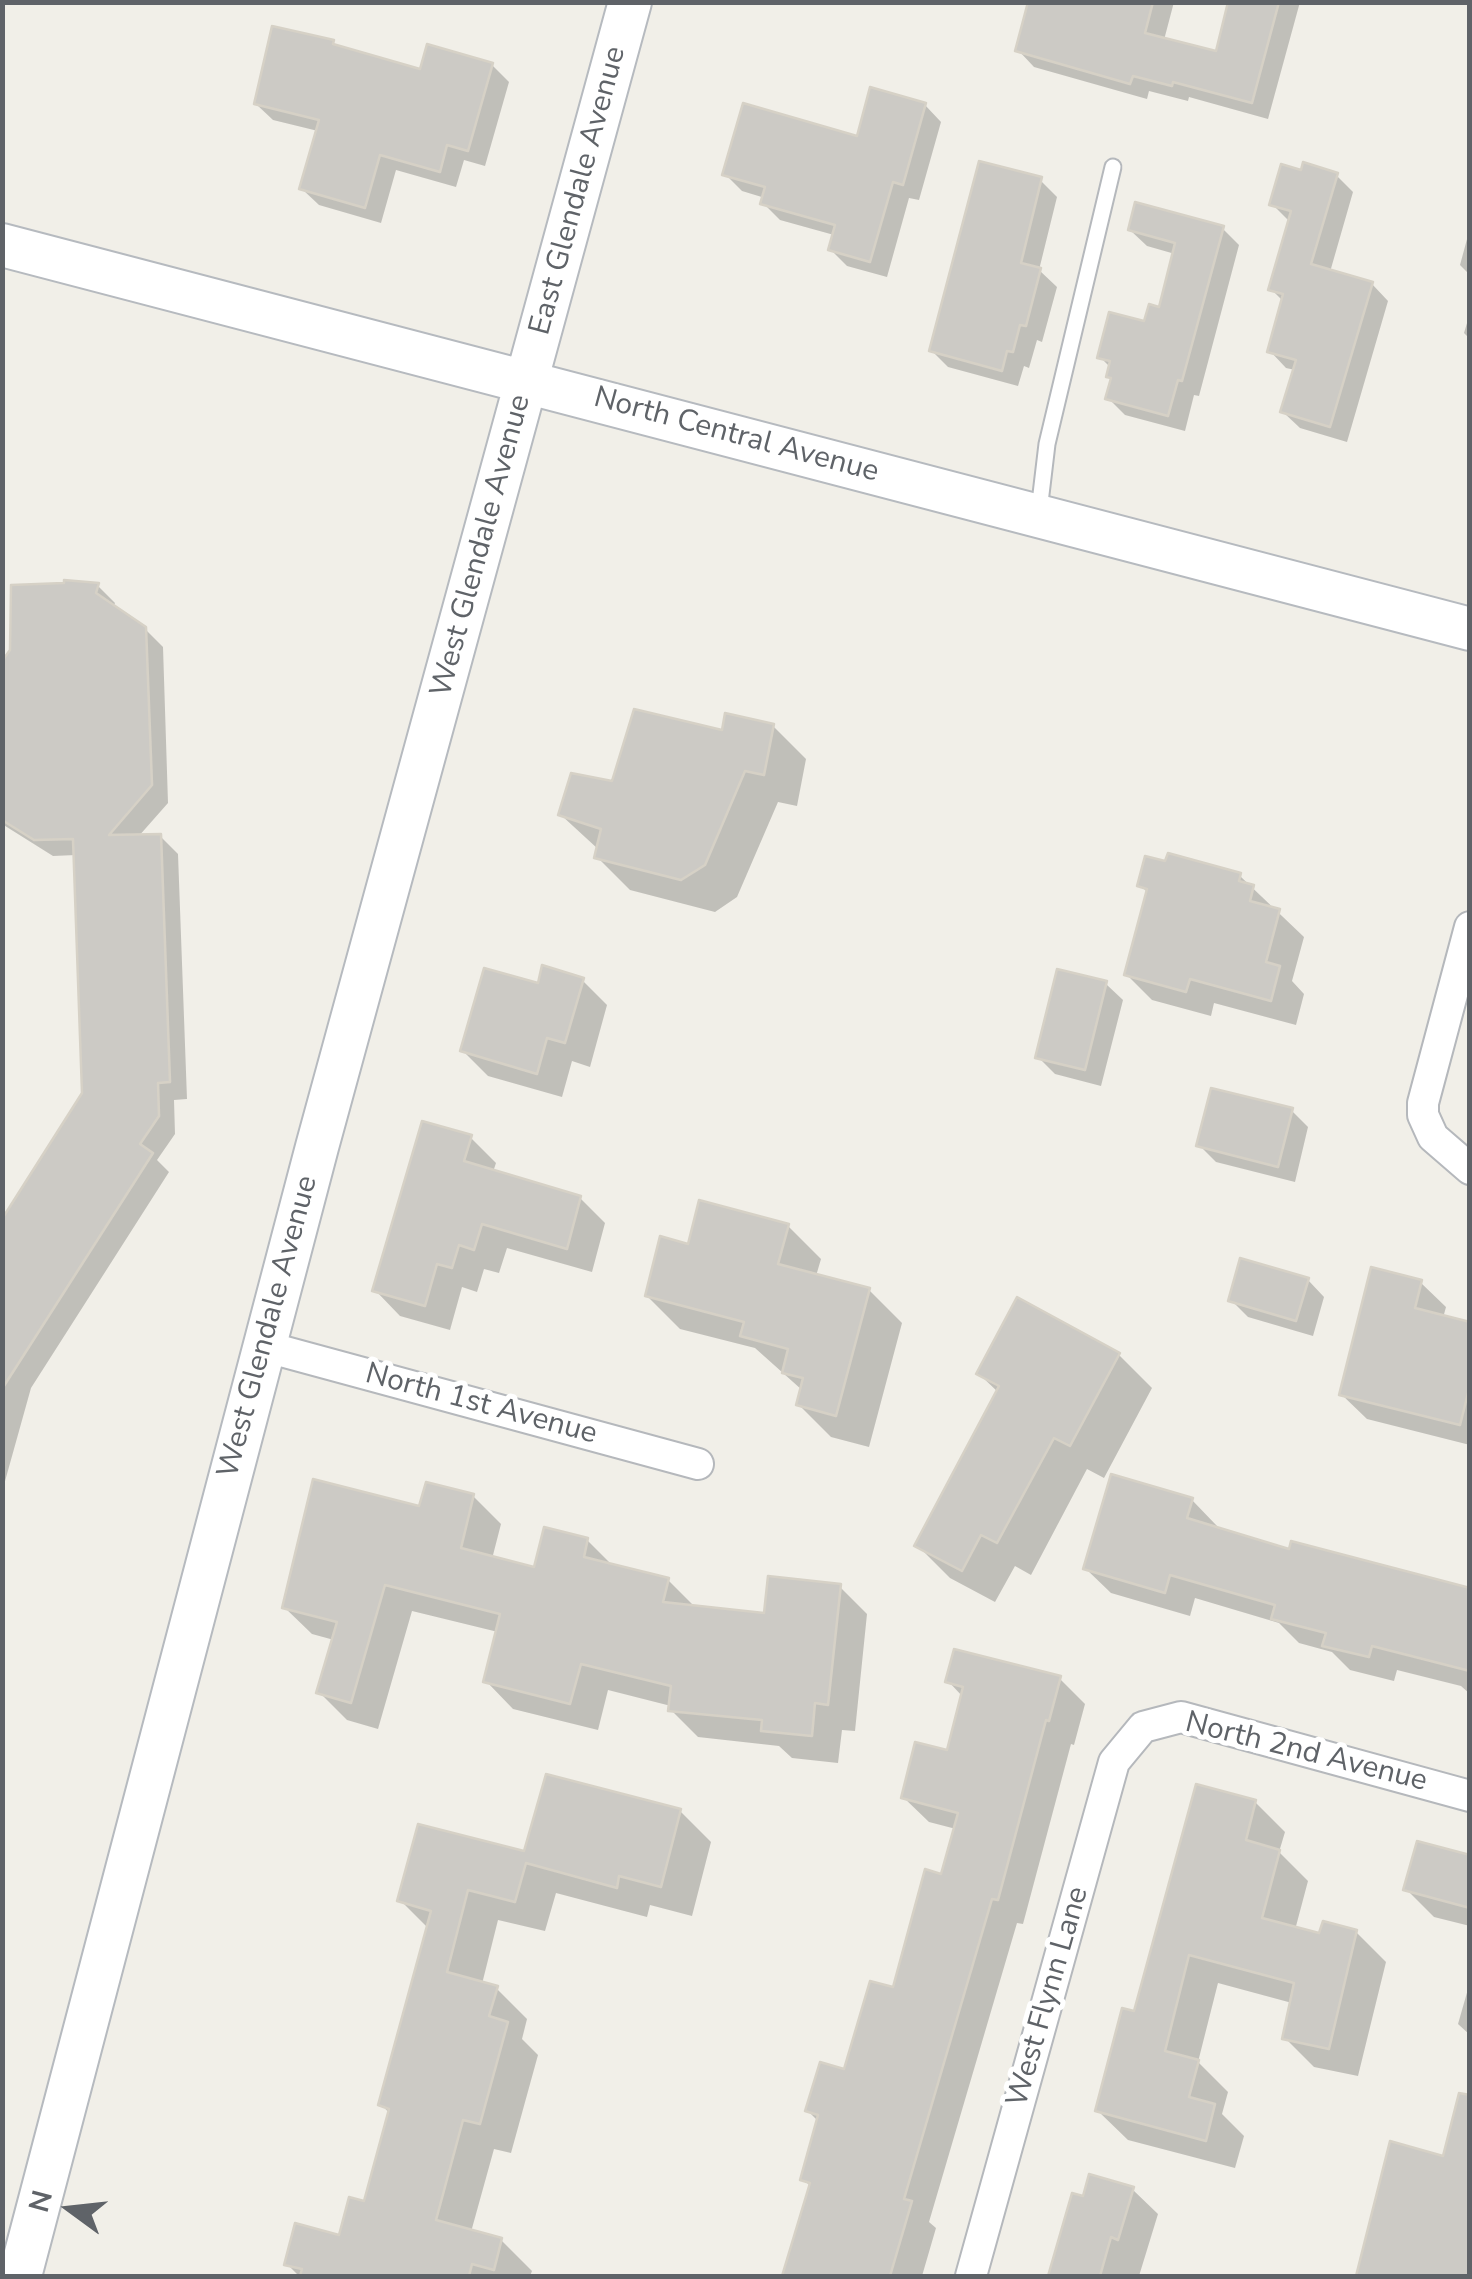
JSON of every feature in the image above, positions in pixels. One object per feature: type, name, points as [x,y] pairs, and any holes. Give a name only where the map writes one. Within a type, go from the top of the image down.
[{"type":"main road","name":"East Glendale Avenue","points":[[528,380],[630,2]]},
{"type":"main road","name":"North Central Avenue","points":[[2,245],[1470,629]]},
{"type":"main road","name":"West Glendale Avenue","points":[[20,2276],[264,1346],[528,380]]},
{"type":"street","points":[[1470,927],[1423,1103],[1423,1116],[1433,1137],[1470,1169]]},
{"type":"street","name":"North 1st Avenue","points":[[264,1346],[698,1464]]},
{"type":"street","name":"North 2nd Avenue","points":[[1143,1727],[1181,1717],[1470,1796]]},
{"type":"street","name":"West Flynn Lane","points":[[971,2276],[1114,1762],[1143,1727]]},
{"type":"lane","points":[[1038,515],[1047,444],[1113,166]]},
{"type":"building","points":[[1028,2],[1153,2],[1145,33],[1216,51],[1228,2],[1279,2],[1252,103],[1173,82],[1172,86],[1133,76],[1130,84],[1015,51]]},
{"type":"building","points":[[272,26],[334,40],[333,44],[420,69],[427,44],[493,63],[468,151],[447,145],[440,172],[380,155],[365,208],[299,189],[319,120],[254,104]]},
{"type":"building","points":[[870,87],[926,103],[903,185],[893,182],[870,262],[828,250],[835,225],[760,204],[765,187],[722,175],[743,103],[857,136]]},
{"type":"building","points":[[979,161],[1042,177],[1021,263],[1041,268],[1026,326],[1020,325],[1013,352],[1007,351],[1002,371],[929,351]]},
{"type":"building","points":[[1303,162],[1338,173],[1311,264],[1373,282],[1330,427],[1280,412],[1296,360],[1267,352],[1283,294],[1268,290],[1291,211],[1269,205],[1281,164],[1301,170]]},
{"type":"building","points":[[1135,202],[1224,226],[1182,381],[1178,380],[1168,416],[1105,399],[1111,378],[1106,377],[1110,361],[1097,358],[1109,312],[1144,321],[1149,304],[1159,307],[1175,243],[1128,230]]},
{"type":"building","points":[[64,580],[99,583],[96,593],[146,627],[152,785],[109,835],[161,834],[170,1082],[158,1083],[159,1116],[140,1144],[153,1153],[2,1389],[2,1219],[82,1093],[73,839],[34,840],[2,820],[2,661],[10,650],[11,585]]},
{"type":"building","points":[[634,709],[722,730],[725,713],[774,724],[764,775],[745,771],[705,865],[681,880],[594,858],[601,829],[558,815],[571,773],[612,781]]},
{"type":"building","points":[[1168,853],[1241,873],[1239,881],[1254,885],[1250,901],[1280,909],[1266,962],[1280,966],[1271,1001],[1190,979],[1186,992],[1124,975],[1147,889],[1137,886],[1145,856],[1165,861]]},
{"type":"building","points":[[542,965],[584,978],[565,1043],[547,1038],[537,1074],[460,1051],[484,968],[538,983]]},
{"type":"building","points":[[1057,969],[1107,981],[1085,1070],[1035,1058]]},
{"type":"building","points":[[1211,1088],[1293,1108],[1278,1167],[1196,1146]]},
{"type":"building","points":[[422,1121],[472,1135],[464,1161],[581,1196],[567,1249],[482,1224],[474,1250],[459,1245],[452,1268],[437,1264],[425,1306],[372,1291]]},
{"type":"building","points":[[699,1200],[789,1224],[778,1264],[870,1288],[836,1416],[796,1405],[803,1378],[782,1373],[788,1349],[740,1336],[744,1322],[645,1296],[660,1236],[688,1244]]},
{"type":"building","points":[[1240,1258],[1309,1278],[1296,1321],[1228,1301]]},
{"type":"building","points":[[1371,1267],[1422,1280],[1415,1308],[1470,1322],[1470,1385],[1460,1425],[1339,1395]]},
{"type":"building","points":[[1017,1297],[1120,1353],[1070,1446],[1054,1438],[997,1543],[981,1535],[962,1571],[914,1546],[999,1386],[976,1374]]},
{"type":"building","points":[[1111,1474],[1193,1498],[1187,1518],[1289,1549],[1291,1541],[1470,1588],[1470,1671],[1372,1646],[1369,1657],[1322,1646],[1326,1633],[1271,1619],[1275,1605],[1170,1575],[1165,1593],[1083,1569]]},
{"type":"building","points":[[313,1479],[419,1506],[426,1482],[474,1494],[461,1548],[534,1567],[544,1527],[588,1538],[584,1557],[669,1578],[663,1602],[764,1613],[768,1576],[841,1584],[828,1705],[815,1703],[812,1736],[761,1731],[762,1720],[668,1711],[671,1686],[581,1664],[570,1704],[483,1682],[500,1614],[385,1585],[351,1703],[316,1693],[337,1622],[282,1608]]},
{"type":"building","points":[[954,1649],[1061,1676],[1049,1721],[1046,1720],[998,1900],[992,1899],[904,2199],[912,2201],[890,2276],[782,2276],[810,2183],[800,2180],[818,2115],[805,2111],[820,2062],[844,2069],[870,1981],[893,1987],[925,1869],[941,1874],[958,1813],[901,1798],[915,1742],[947,1750],[963,1687],[945,1682]]},
{"type":"building","points":[[546,1774],[681,1809],[661,1887],[619,1876],[617,1888],[526,1863],[515,1902],[468,1890],[447,1972],[498,1986],[489,2016],[508,2022],[480,2124],[463,2120],[436,2220],[502,2238],[494,2270],[472,2264],[469,2276],[300,2276],[302,2269],[284,2265],[295,2223],[339,2235],[349,2197],[364,2201],[389,2109],[378,2105],[431,1911],[397,1901],[418,1824],[524,1851]]},
{"type":"building","points":[[1196,1784],[1256,1800],[1246,1840],[1280,1850],[1262,1918],[1319,1933],[1323,1921],[1357,1930],[1329,2049],[1282,2039],[1294,1983],[1189,1955],[1165,2051],[1199,2060],[1189,2097],[1215,2104],[1206,2141],[1095,2111],[1122,2008],[1134,2011]]},
{"type":"building","points":[[1417,1841],[1470,1855],[1470,1908],[1403,1890]]},
{"type":"building","points":[[1459,2093],[1470,2095],[1470,2276],[1356,2276],[1390,2141],[1443,2156]]},
{"type":"building","points":[[1089,2174],[1134,2187],[1118,2240],[1111,2237],[1100,2276],[1048,2276],[1072,2193],[1083,2196]]}]
